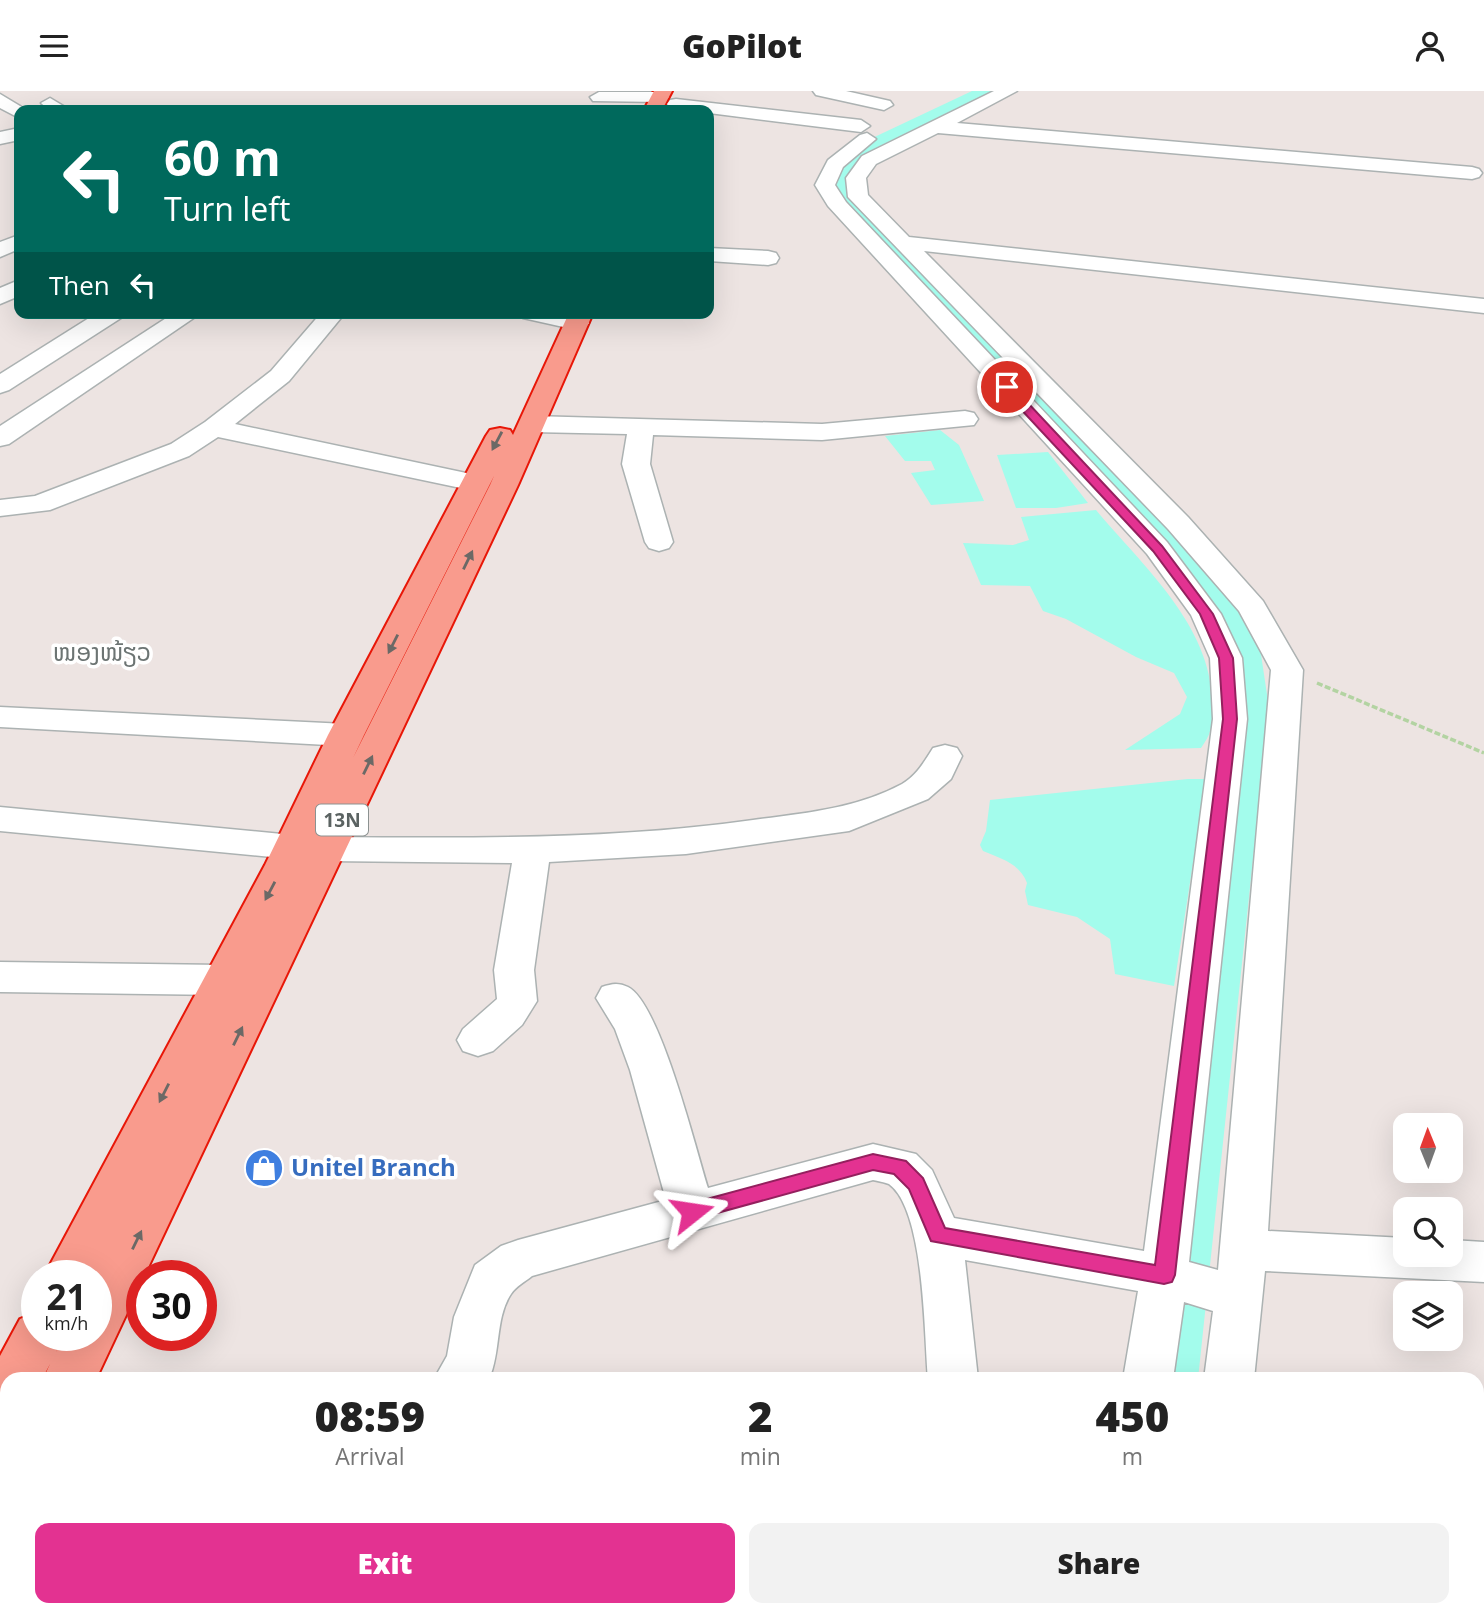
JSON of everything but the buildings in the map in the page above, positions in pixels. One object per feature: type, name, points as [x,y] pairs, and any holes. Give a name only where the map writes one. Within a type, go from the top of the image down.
[{"type":"highway","name":"13N","points":[[77,1260],[222,980],[310,848],[346,736],[558,319]]},
{"type":"highway","name":"13N","points":[[34,1372],[46,1359],[532,424],[559,319]]},
{"type":"street","points":[[821,91],[884,105]]},
{"type":"street","points":[[970,91],[867,138],[835,164],[825,185],[838,206],[1157,548],[1206,614],[1226,658],[1230,719],[1171,1277],[1151,1372]]},
{"type":"street","points":[[1008,91],[869,160],[856,178],[858,197],[1178,523],[1252,607],[1287,670],[1244,1250],[1231,1294],[1229,1372]]},
{"type":"street","points":[[600,97],[699,105]]},
{"type":"street","points":[[714,107],[861,126]]},
{"type":"street","points":[[933,127],[1472,173]]},
{"type":"street","points":[[906,243],[1484,306]]},
{"type":"street","points":[[714,254],[768,258]]},
{"type":"street","points":[[0,385],[104,319]]},
{"type":"street","points":[[0,438],[181,319]]},
{"type":"street","points":[[0,508],[40,504],[180,450],[214,428],[280,376],[329,319]]},
{"type":"street","points":[[532,424],[822,432],[965,419]]},
{"type":"street","points":[[214,428],[475,483]]},
{"type":"street","points":[[641,428],[636,464],[659,542]]},
{"type":"street","points":[[0,717],[346,736]]},
{"type":"street","points":[[0,819],[310,848],[532,851],[685,842],[849,819],[916,791],[939,771],[945,756]]},
{"type":"street","points":[[478,1040],[508,1014],[517,1000],[514,970],[532,851]]},
{"type":"street","points":[[0,977],[222,980]]},
{"type":"street","points":[[616,998],[635,1024],[692,1212]]},
{"type":"street","points":[[464,1372],[470,1366],[478,1317],[492,1280],[518,1260],[873,1162],[900,1167],[916,1184],[939,1235],[952,1372]]},
{"type":"street","points":[[939,1235],[1171,1277],[1231,1294]]},
{"type":"street","points":[[1244,1250],[1484,1262]]},
{"type":"path","points":[[1287,670],[1484,753]]},
{"type":"shaded area","points":[[940,430],[959,445],[984,501],[931,505],[911,473],[935,470],[931,461],[905,461],[885,436]]},
{"type":"shaded area","points":[[1048,452],[1088,503],[1056,508],[1016,508],[997,455]]},
{"type":"shaded area","points":[[1096,510],[1171,598],[1200,648],[1209,675],[1212,703],[1210,731],[1201,748],[1125,750],[1180,714],[1187,697],[1174,673],[1136,657],[1066,619],[1043,611],[1030,586],[981,585],[963,543],[1013,545],[1029,540],[1021,517]]},
{"type":"shaded area","points":[[1206,779],[1174,986],[1115,974],[1110,939],[1077,917],[1028,905],[1024,876],[1009,863],[983,851],[980,845],[986,831],[990,800]]},
{"type":"waterway","points":[[984,91],[872,144],[850,164],[841,185],[855,211],[1081,442],[1208,585],[1246,641],[1255,708],[1178,1372]]},
{"type":"place","name":"Unitel Branch","points":[[264,1168]]},
{"type":"district","name":"ໜອງໜ້ຽວ","points":[[102,653]]},
{"type":"route","points":[[692,1212],[873,1162],[900,1167],[916,1184],[939,1235],[1164,1275],[1230,719],[1226,658],[1206,614],[1157,548],[1007,387]]}]
